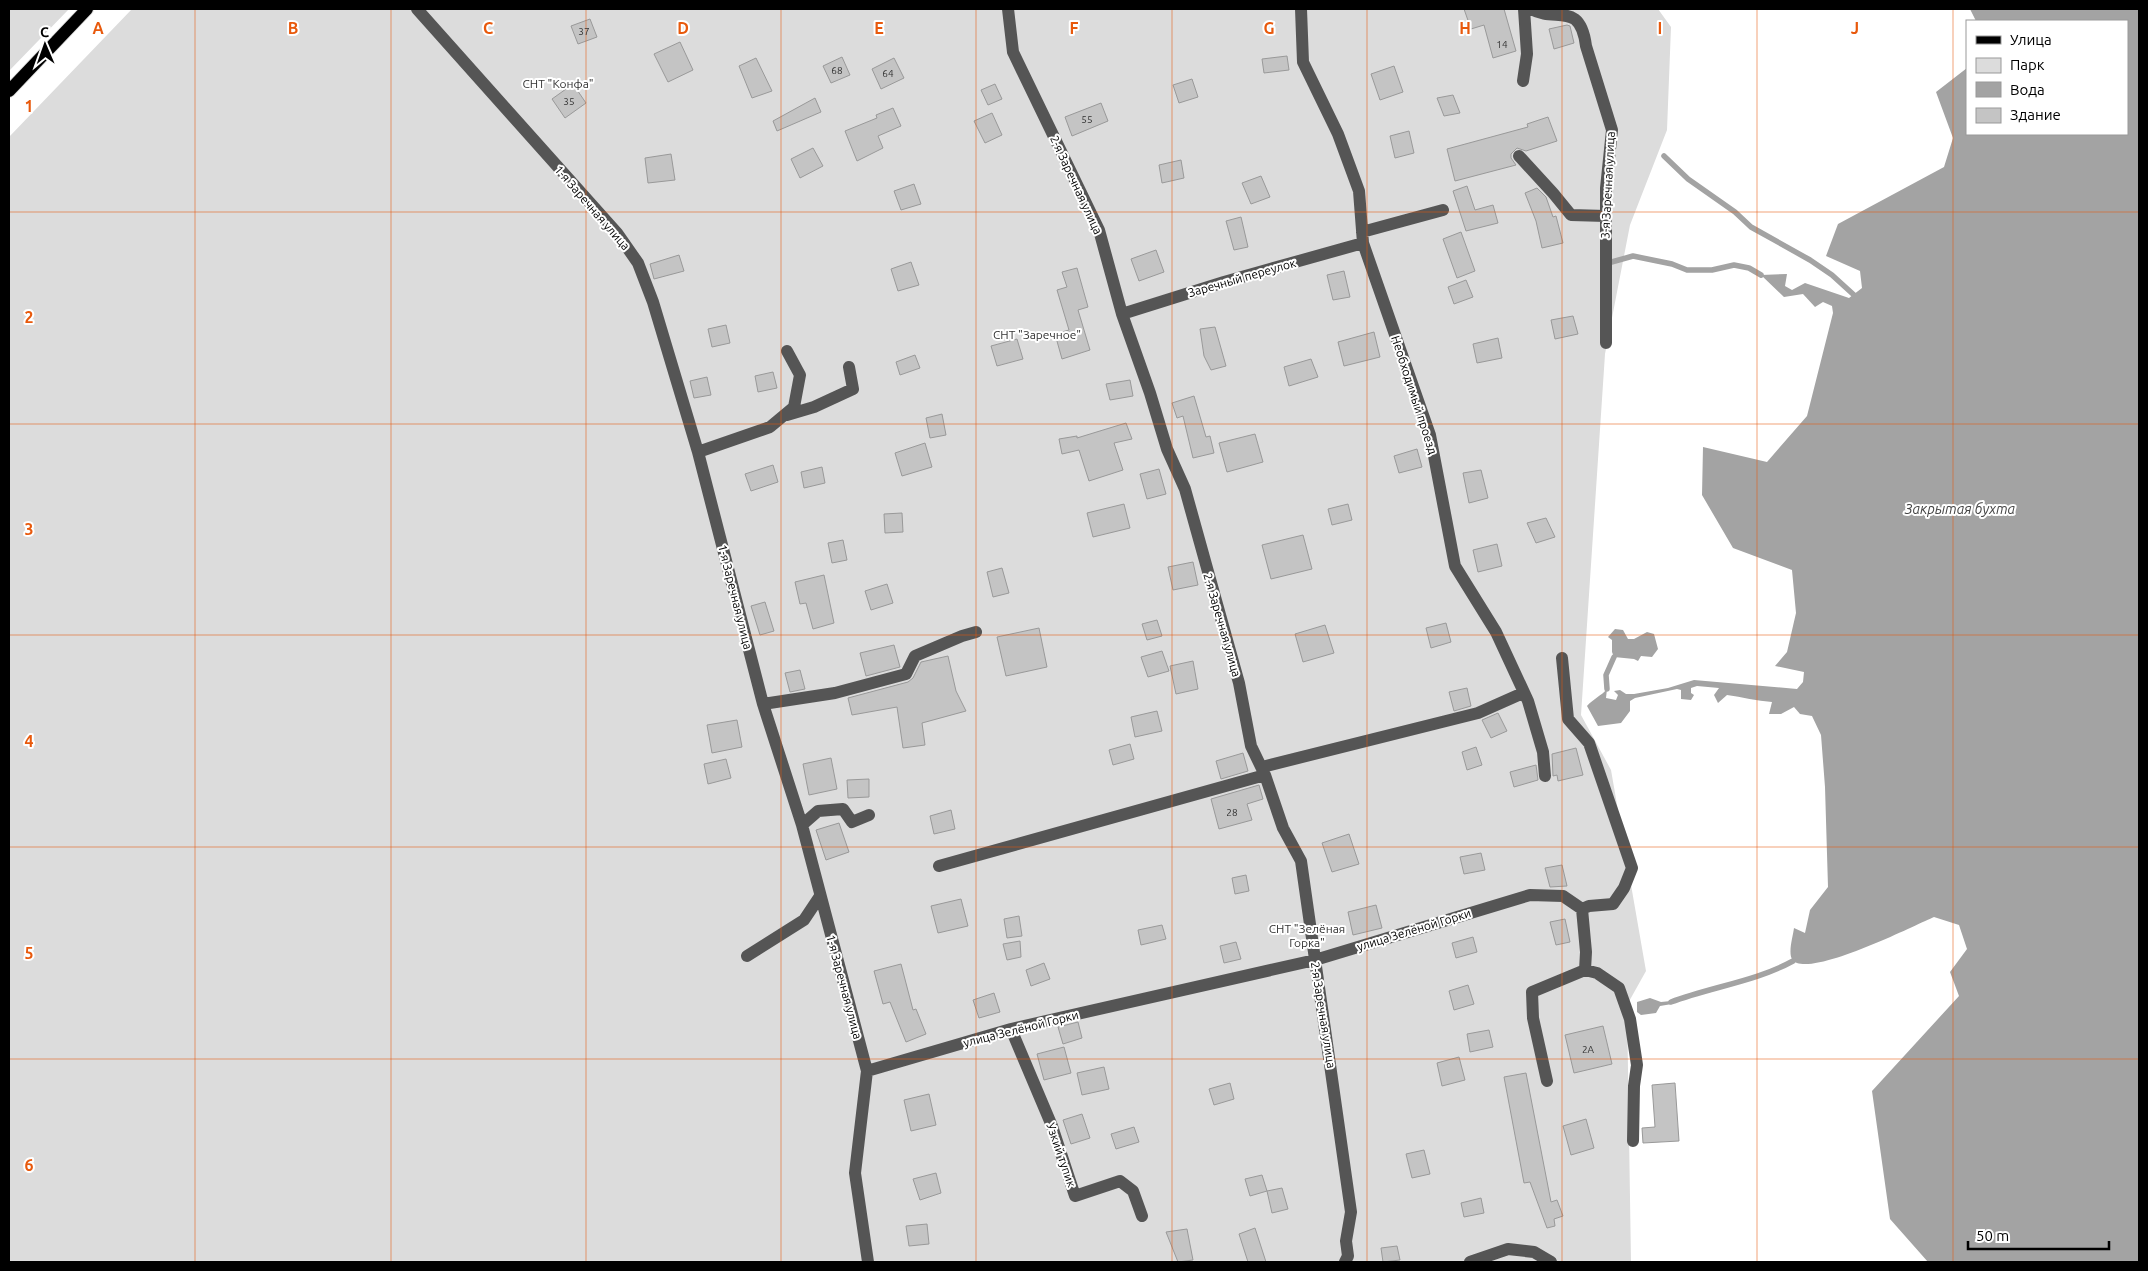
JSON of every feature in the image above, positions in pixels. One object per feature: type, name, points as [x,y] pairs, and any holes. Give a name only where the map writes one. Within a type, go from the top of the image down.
[{"type":"main road","points":[[9,90],[87,9]]},
{"type":"street","name":"1-я Заречная улица","points":[[417,9],[616,233],[638,262],[653,302],[698,452],[763,704],[802,825],[867,1071],[855,1173],[868,1262]]},
{"type":"street","name":"2-я Заречная улица","points":[[1008,9],[1013,52],[1099,230],[1122,314],[1150,393],[1167,449],[1185,490],[1239,683],[1251,746],[1264,771],[1283,828],[1301,861],[1351,1212],[1346,1241],[1348,1256],[1345,1262]]},
{"type":"street","name":"Необходимый проезд","points":[[1301,9],[1303,62],[1338,134],[1359,192],[1362,237],[1430,435],[1455,566],[1496,632],[1528,701],[1543,752],[1545,776]]},
{"type":"street","points":[[1523,81],[1527,54],[1524,9]]},
{"type":"street","name":"3-я Заречная улица","points":[[1531,9],[1566,15],[1578,22],[1584,32],[1586,46],[1612,130],[1606,216],[1606,343]]},
{"type":"street","points":[[1519,156],[1554,193],[1571,215],[1606,216]]},
{"type":"street","name":"Заречный переулок","points":[[1122,314],[1443,210]]},
{"type":"street","points":[[698,452],[770,427],[794,407],[800,375],[787,351]]},
{"type":"street","points":[[784,415],[814,407],[853,390],[849,367]]},
{"type":"street","points":[[763,704],[835,693],[906,674],[915,656],[976,632]]},
{"type":"street","points":[[1562,658],[1568,719],[1589,743],[1632,868],[1624,888],[1613,904],[1589,906],[1582,909],[1586,952],[1585,970]]},
{"type":"street","points":[[939,866],[1264,771],[1478,713],[1523,693]]},
{"type":"street","points":[[802,825],[818,811],[843,809],[852,822],[869,815]]},
{"type":"street","name":"улица Зелёной Горки","points":[[867,1071],[1011,1030],[1315,960],[1530,895],[1562,896],[1582,909]]},
{"type":"street","points":[[747,956],[804,920],[820,896]]},
{"type":"street","points":[[1548,1081],[1533,1018],[1532,992],[1585,970],[1597,973],[1619,988],[1630,1019],[1637,1065],[1634,1086],[1633,1141]]},
{"type":"street","name":"Узкий тупик","points":[[1011,1030],[1052,1126],[1075,1196],[1120,1181],[1133,1191],[1142,1216]]},
{"type":"street","points":[[1470,1262],[1508,1249],[1534,1252],[1551,1262]]},
{"type":"green space","points":[[9,9],[69,9],[9,71]]},
{"type":"green space","points":[[132,9],[1658,9],[1671,27],[1667,130],[1630,225],[1605,354],[1581,715],[1611,770],[1646,971],[1627,1005],[1631,1262],[9,1262],[9,137]]},
{"type":"water","name":"Закрытая бухта","points":[[1970,9],[2139,9],[2139,1262],[1928,1262],[1890,1219],[1872,1091],[1959,996],[1950,972],[1967,949],[1959,925],[1934,917],[1884,940],[1838,957],[1817,963],[1801,964],[1792,959],[1791,948],[1794,928],[1805,933],[1810,910],[1828,887],[1825,787],[1821,735],[1812,716],[1800,714],[1794,707],[1781,714],[1769,714],[1772,702],[1727,695],[1718,703],[1714,695],[1719,688],[1697,686],[1691,688],[1691,693],[1694,695],[1691,700],[1681,699],[1681,690],[1677,689],[1635,698],[1630,701],[1630,711],[1621,723],[1598,726],[1587,706],[1607,689],[1606,698],[1616,700],[1618,695],[1614,691],[1620,690],[1626,694],[1634,694],[1668,688],[1694,680],[1797,689],[1803,682],[1804,672],[1775,666],[1787,652],[1796,613],[1792,570],[1733,548],[1702,495],[1703,447],[1767,462],[1807,416],[1833,313],[1832,306],[1823,302],[1815,307],[1803,294],[1784,297],[1761,275],[1787,274],[1785,286],[1792,290],[1805,283],[1849,298],[1862,288],[1860,271],[1826,256],[1838,224],[1944,167],[1953,138],[1936,92],[1966,69],[1966,135],[2128,135],[2128,20],[1976,20]]},
{"type":"water","points":[[1615,629],[1623,630],[1628,639],[1634,639],[1647,632],[1654,634],[1658,649],[1652,657],[1641,656],[1638,661],[1614,657],[1612,640],[1608,637]]},
{"type":"water","points":[[1650,998],[1661,1002],[1671,1001],[1672,1004],[1660,1006],[1656,1013],[1641,1015],[1637,1012],[1637,1002]]},
{"type":"building","points":[[1464,9],[1504,9],[1516,51],[1493,58],[1484,25],[1471,29]]},
{"type":"building","points":[[590,19],[597,37],[578,44],[571,26]]},
{"type":"building","points":[[1570,26],[1574,43],[1554,49],[1549,29]]},
{"type":"building","points":[[680,42],[693,70],[668,82],[654,54]]},
{"type":"building","points":[[1287,56],[1289,70],[1264,73],[1262,59]]},
{"type":"building","points":[[842,57],[850,75],[831,83],[823,66]]},
{"type":"building","points":[[756,58],[772,91],[752,98],[739,66]]},
{"type":"building","points":[[894,58],[904,78],[881,89],[872,69]]},
{"type":"building","points":[[1394,66],[1403,92],[1380,100],[1371,74]]},
{"type":"building","points":[[1192,79],[1198,97],[1179,103],[1173,85]]},
{"type":"building","points":[[573,84],[586,103],[565,118],[552,99]]},
{"type":"building","points":[[995,84],[1002,99],[988,105],[981,90]]},
{"type":"building","points":[[1453,95],[1460,113],[1444,116],[1437,98]]},
{"type":"building","points":[[815,98],[821,112],[777,131],[773,121]]},
{"type":"building","points":[[1101,103],[1108,121],[1072,136],[1065,117]]},
{"type":"building","points":[[893,108],[901,126],[878,136],[883,148],[857,161],[845,131],[877,118],[876,115]]},
{"type":"building","points":[[992,113],[1002,135],[985,143],[974,121]]},
{"type":"building","points":[[1548,117],[1557,141],[1526,151],[1517,148],[1511,154],[1511,158],[1516,165],[1455,181],[1447,149],[1528,127],[1527,124]]},
{"type":"building","points":[[1409,131],[1414,153],[1395,158],[1390,136]]},
{"type":"building","points":[[813,148],[823,166],[800,178],[791,159]]},
{"type":"building","points":[[671,154],[675,180],[648,183],[645,158]]},
{"type":"building","points":[[1181,160],[1184,178],[1162,183],[1159,165]]},
{"type":"building","points":[[1261,176],[1270,197],[1251,204],[1242,183]]},
{"type":"building","points":[[914,184],[921,204],[901,210],[894,191]]},
{"type":"building","points":[[1467,186],[1475,210],[1493,205],[1498,223],[1466,231],[1453,191]]},
{"type":"building","points":[[1537,188],[1546,197],[1553,217],[1556,216],[1563,243],[1542,248],[1536,221],[1525,193]]},
{"type":"building","points":[[1241,217],[1248,247],[1234,250],[1226,221]]},
{"type":"building","points":[[1461,232],[1475,271],[1457,278],[1443,239]]},
{"type":"building","points":[[1156,250],[1164,272],[1139,281],[1131,259]]},
{"type":"building","points":[[679,255],[684,271],[654,279],[650,264]]},
{"type":"building","points":[[911,262],[919,285],[898,291],[891,269]]},
{"type":"building","points":[[1077,268],[1088,307],[1078,310],[1090,350],[1062,359],[1055,334],[1069,330],[1057,290],[1067,287],[1062,272]]},
{"type":"building","points":[[1344,271],[1350,297],[1333,300],[1327,275]]},
{"type":"building","points":[[1466,280],[1473,297],[1454,304],[1448,287]]},
{"type":"building","points":[[1573,316],[1578,334],[1555,339],[1551,320]]},
{"type":"building","points":[[726,325],[730,343],[712,347],[708,329]]},
{"type":"building","points":[[1215,327],[1226,366],[1211,370],[1204,356],[1200,329]]},
{"type":"building","points":[[1374,332],[1380,357],[1344,366],[1338,342]]},
{"type":"building","points":[[1498,338],[1502,358],[1477,363],[1473,344]]},
{"type":"building","points":[[1017,339],[1023,359],[997,366],[991,346]]},
{"type":"building","points":[[915,355],[920,368],[900,375],[896,362]]},
{"type":"building","points":[[1311,359],[1318,377],[1289,386],[1284,367]]},
{"type":"building","points":[[773,372],[777,388],[758,392],[755,376]]},
{"type":"building","points":[[707,377],[711,395],[694,398],[690,381]]},
{"type":"building","points":[[1130,380],[1133,396],[1110,400],[1106,384]]},
{"type":"building","points":[[1194,396],[1206,437],[1210,436],[1214,453],[1193,458],[1183,416],[1177,418],[1172,403]]},
{"type":"building","points":[[942,414],[946,435],[930,438],[926,418]]},
{"type":"building","points":[[1126,423],[1132,439],[1114,443],[1123,470],[1089,481],[1079,450],[1062,454],[1059,439],[1077,436],[1077,438]]},
{"type":"building","points":[[1255,434],[1263,462],[1227,472],[1219,443]]},
{"type":"building","points":[[925,443],[932,467],[902,476],[895,453]]},
{"type":"building","points":[[1417,449],[1422,467],[1399,473],[1394,456]]},
{"type":"building","points":[[773,465],[778,482],[751,491],[745,474]]},
{"type":"building","points":[[822,467],[825,483],[804,488],[801,472]]},
{"type":"building","points":[[1159,469],[1166,494],[1147,499],[1140,474]]},
{"type":"building","points":[[1481,470],[1488,498],[1469,503],[1463,473]]},
{"type":"building","points":[[1124,504],[1130,528],[1093,537],[1087,513]]},
{"type":"building","points":[[1348,504],[1352,520],[1332,525],[1328,509]]},
{"type":"building","points":[[902,513],[903,532],[885,533],[884,514]]},
{"type":"building","points":[[1546,518],[1555,537],[1536,543],[1527,523]]},
{"type":"building","points":[[1303,535],[1312,569],[1271,579],[1262,545]]},
{"type":"building","points":[[843,540],[847,560],[832,563],[828,543]]},
{"type":"building","points":[[1497,544],[1502,566],[1478,572],[1473,550]]},
{"type":"building","points":[[1193,562],[1198,585],[1173,590],[1168,567]]},
{"type":"building","points":[[1002,568],[1009,593],[993,597],[987,572]]},
{"type":"building","points":[[824,575],[834,623],[813,629],[806,603],[800,604],[795,582]]},
{"type":"building","points":[[887,584],[893,603],[871,610],[865,591]]},
{"type":"building","points":[[765,602],[774,631],[760,635],[751,606]]},
{"type":"building","points":[[1157,620],[1162,636],[1147,640],[1142,624]]},
{"type":"building","points":[[1446,623],[1451,642],[1431,648],[1426,628]]},
{"type":"building","points":[[1325,625],[1334,653],[1303,662],[1295,634]]},
{"type":"building","points":[[1039,628],[1047,667],[1006,676],[997,637]]},
{"type":"building","points":[[894,645],[900,667],[866,676],[860,653]]},
{"type":"building","points":[[1162,651],[1169,671],[1148,677],[1141,657]]},
{"type":"building","points":[[948,656],[956,691],[966,711],[922,723],[925,745],[903,748],[897,707],[852,715],[848,698],[908,682],[913,678],[921,662]]},
{"type":"building","points":[[1193,661],[1198,689],[1176,694],[1170,666]]},
{"type":"building","points":[[800,670],[805,689],[790,692],[785,673]]},
{"type":"building","points":[[1467,688],[1471,706],[1454,711],[1449,692]]},
{"type":"building","points":[[1157,711],[1162,731],[1135,737],[1131,717]]},
{"type":"building","points":[[1498,713],[1507,731],[1491,738],[1482,720]]},
{"type":"building","points":[[737,720],[742,747],[712,753],[707,725]]},
{"type":"building","points":[[1130,744],[1134,759],[1113,765],[1109,750]]},
{"type":"building","points":[[1476,747],[1482,765],[1467,770],[1462,752]]},
{"type":"building","points":[[1576,748],[1583,775],[1558,781],[1557,775],[1553,776],[1552,754]]},
{"type":"building","points":[[1243,753],[1248,771],[1221,779],[1216,761]]},
{"type":"building","points":[[831,758],[837,789],[809,795],[803,764]]},
{"type":"building","points":[[726,759],[731,778],[708,784],[704,764]]},
{"type":"building","points":[[1536,765],[1538,780],[1514,787],[1510,772]]},
{"type":"building","points":[[869,779],[869,797],[848,798],[847,780]]},
{"type":"building","points":[[1259,785],[1263,799],[1247,804],[1252,820],[1219,829],[1211,799]]},
{"type":"building","points":[[951,810],[955,829],[934,834],[930,816]]},
{"type":"building","points":[[839,823],[849,852],[826,860],[816,830]]},
{"type":"building","points":[[1349,834],[1359,864],[1332,872],[1322,843]]},
{"type":"building","points":[[1481,853],[1485,870],[1464,874],[1460,857]]},
{"type":"building","points":[[1562,865],[1567,886],[1550,887],[1545,868]]},
{"type":"building","points":[[1246,875],[1249,891],[1235,894],[1232,878]]},
{"type":"building","points":[[961,899],[968,926],[938,933],[931,906]]},
{"type":"building","points":[[1376,905],[1382,928],[1353,935],[1348,912]]},
{"type":"building","points":[[1019,916],[1022,936],[1007,938],[1004,919]]},
{"type":"building","points":[[1565,919],[1570,942],[1556,945],[1550,922]]},
{"type":"building","points":[[1162,925],[1166,939],[1141,945],[1138,930]]},
{"type":"building","points":[[1473,937],[1477,952],[1456,958],[1452,943]]},
{"type":"building","points":[[1020,941],[1021,957],[1007,960],[1003,944]]},
{"type":"building","points":[[1236,942],[1241,959],[1224,963],[1220,946]]},
{"type":"building","points":[[1044,963],[1050,979],[1031,986],[1026,970]]},
{"type":"building","points":[[901,964],[913,1010],[916,1009],[926,1034],[906,1042],[890,1002],[883,1004],[874,971]]},
{"type":"building","points":[[1468,985],[1474,1004],[1454,1010],[1449,991]]},
{"type":"building","points":[[994,993],[1000,1012],[979,1018],[973,1000]]},
{"type":"building","points":[[1078,1022],[1082,1038],[1063,1044],[1058,1027]]},
{"type":"building","points":[[1603,1026],[1612,1064],[1574,1073],[1565,1035]]},
{"type":"building","points":[[1489,1030],[1493,1047],[1470,1052],[1467,1034]]},
{"type":"building","points":[[1064,1047],[1071,1073],[1044,1080],[1037,1054]]},
{"type":"building","points":[[1459,1057],[1465,1080],[1442,1086],[1437,1063]]},
{"type":"building","points":[[1104,1067],[1109,1089],[1082,1095],[1077,1073]]},
{"type":"building","points":[[1526,1073],[1551,1202],[1557,1200],[1563,1216],[1554,1219],[1555,1226],[1547,1228],[1530,1182],[1524,1183],[1504,1077]]},
{"type":"building","points":[[1230,1083],[1234,1099],[1214,1105],[1209,1089]]},
{"type":"building","points":[[1675,1083],[1679,1141],[1643,1143],[1642,1128],[1655,1127],[1652,1085]]},
{"type":"building","points":[[929,1094],[936,1125],[911,1131],[904,1100]]},
{"type":"building","points":[[1082,1114],[1090,1138],[1071,1144],[1063,1120]]},
{"type":"building","points":[[1586,1119],[1594,1148],[1571,1155],[1563,1126]]},
{"type":"building","points":[[1134,1127],[1139,1142],[1116,1149],[1111,1134]]},
{"type":"building","points":[[1424,1150],[1430,1174],[1412,1178],[1406,1154]]},
{"type":"building","points":[[936,1173],[941,1193],[920,1200],[913,1179]]},
{"type":"building","points":[[1262,1175],[1267,1191],[1250,1196],[1245,1179]]},
{"type":"building","points":[[1282,1188],[1288,1209],[1272,1213],[1267,1191]]},
{"type":"building","points":[[1481,1198],[1484,1213],[1464,1217],[1461,1203]]},
{"type":"building","points":[[927,1224],[929,1244],[909,1246],[906,1226]]},
{"type":"building","points":[[1255,1228],[1266,1262],[1248,1262],[1239,1234]]},
{"type":"building","points":[[1187,1229],[1193,1260],[1178,1262],[1166,1232]]},
{"type":"building","points":[[1397,1246],[1400,1260],[1383,1262],[1381,1248]]},
{"type":"waterway","points":[[1664,156],[1688,179],[1735,212],[1751,227],[1810,260],[1832,275],[1854,295]]},
{"type":"waterway","points":[[1608,263],[1633,256],[1672,264],[1687,270],[1712,270],[1734,265],[1749,268],[1761,275]]},
{"type":"waterway","points":[[1607,689],[1606,675],[1614,657]]},
{"type":"waterway","points":[[1671,1002],[1764,974],[1793,961]]},
{"type":"park label","name":"СНТ \"Конфа\"","points":[[558,84]]},
{"type":"park label","name":"СНТ \"Заречное\"","points":[[1037,335]]},
{"type":"park label","name":"СНТ \"Зелёная Горка\"","points":[[1307,936]]}]
